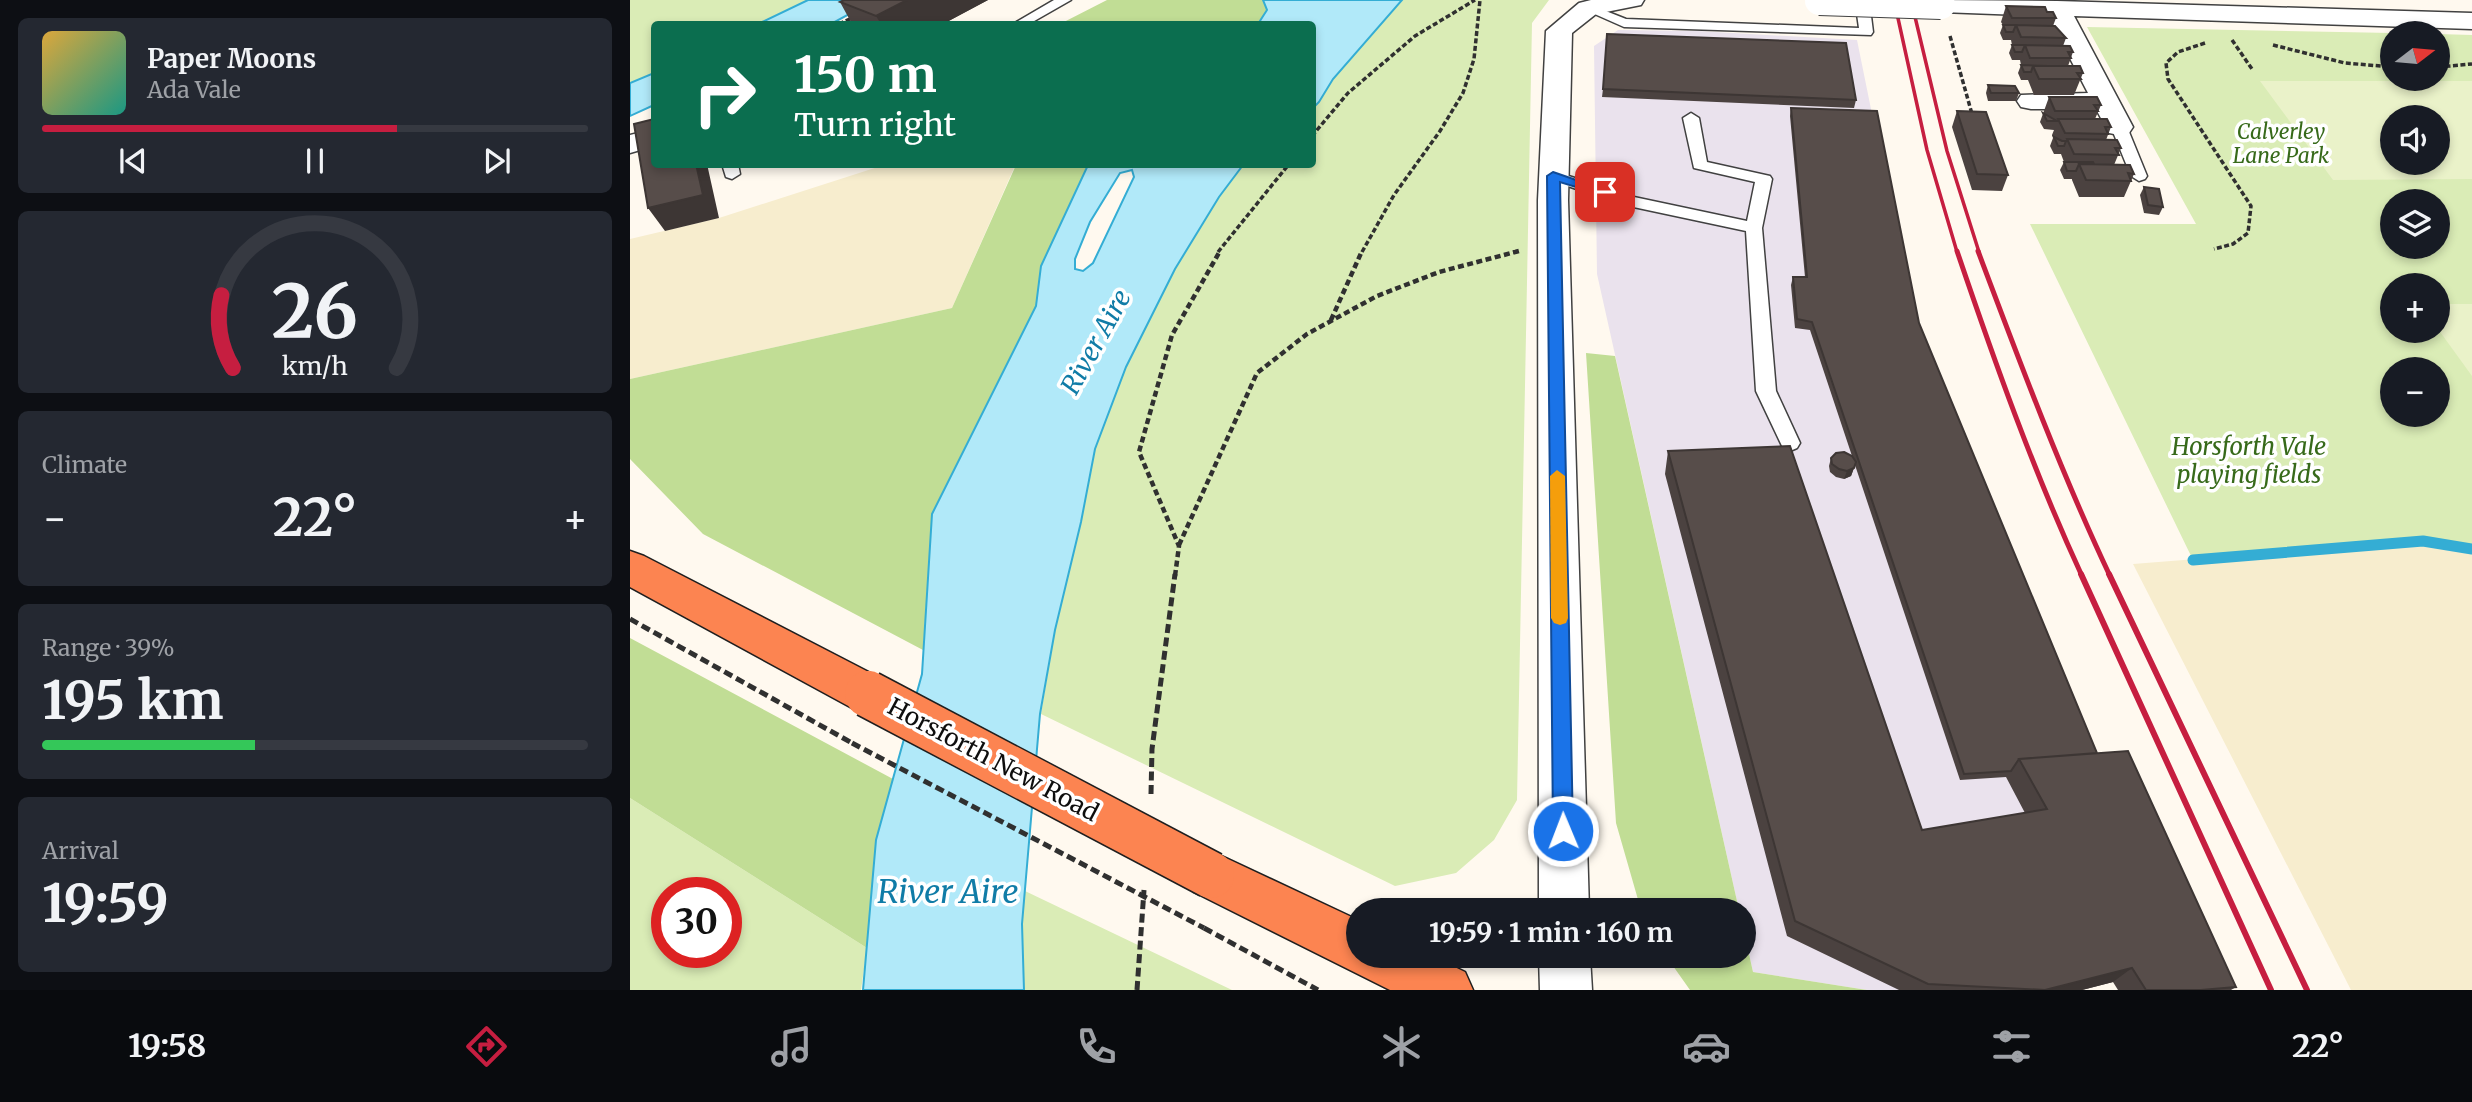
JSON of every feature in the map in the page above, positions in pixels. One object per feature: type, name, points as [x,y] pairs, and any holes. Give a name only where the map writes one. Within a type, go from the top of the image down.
[{"type":"highway","name":"Horsforth New Road","points":[[630,568],[1211,875],[1346,941]]},
{"type":"highway","points":[[1401,968],[1447,990]]},
{"type":"street","points":[[1564,898],[1553,243],[1559,31],[1588,8],[1632,0]]},
{"type":"street","points":[[1798,0],[1944,15],[2057,8],[2472,21]]},
{"type":"street","points":[[2057,8],[2119,127]]},
{"type":"street","points":[[2031,101],[2105,101]]},
{"type":"street","points":[[630,144],[651,139]]},
{"type":"street","points":[[1565,968],[1566,990]]},
{"type":"lane","points":[[1026,21],[1064,0]]},
{"type":"lane","points":[[1588,8],[1624,23],[1866,32],[1862,0]]},
{"type":"lane","points":[[1691,118],[1700,165],[1765,179],[1754,228],[1766,391],[1790,443]]},
{"type":"lane","points":[[2119,127],[2139,176]]},
{"type":"lane","points":[[1553,176],[1630,201],[1754,228]]},
{"type":"path","points":[[1316,131],[1348,93],[1415,36],[1477,0],[1479,38],[1469,79],[1444,127],[1405,179],[1362,247],[1331,321]]},
{"type":"path","points":[[845,21],[858,15]]},
{"type":"path","points":[[1944,15],[1972,114]]},
{"type":"path","points":[[2222,40],[2244,40]]},
{"type":"path","points":[[2213,42],[2178,52],[2166,63],[2168,79],[2251,205],[2248,233],[2233,244],[2214,249]]},
{"type":"path","points":[[2268,44],[2345,63],[2380,66]]},
{"type":"path","points":[[2450,66],[2472,64]]},
{"type":"path","points":[[1179,546],[1139,452],[1172,335],[1217,254],[1286,168]]},
{"type":"path","points":[[1151,799],[1152,749],[1179,546],[1257,373],[1307,334],[1377,296],[1439,272],[1553,243]]},
{"type":"path","points":[[630,619],[852,743],[1318,990]]},
{"type":"path","points":[[1137,990],[1144,879]]},
{"type":"shaded area","points":[[1618,30],[1698,31],[1857,40],[1916,331],[2112,982],[2082,990],[1867,990],[1753,972],[1752,968],[1756,968],[1756,898],[1736,898],[1597,274],[1594,46]]},
{"type":"shaded area","points":[[875,168],[1014,168],[952,308],[630,379],[630,239],[719,218]]},
{"type":"shaded area","points":[[2423,541],[2472,549],[2472,990],[2351,990],[2133,564]]},
{"type":"green space","points":[[630,0],[808,0],[764,21],[651,21],[651,74],[630,83]]},
{"type":"green space","points":[[1107,0],[1263,0],[1267,10],[1260,21],[1066,21]]},
{"type":"green space","points":[[1402,0],[1549,0],[1532,23],[1517,800],[1494,840],[1456,873],[1395,886],[1041,714],[1055,630],[1081,522],[1095,448],[1126,367],[1175,269],[1219,197],[1241,168],[1316,168],[1316,105],[1333,79]]},
{"type":"green space","points":[[2087,27],[2380,33],[2380,91],[2450,91],[2450,34],[2472,35],[2472,549],[2423,541],[2193,560],[2030,224],[2196,224]]},
{"type":"green space","points":[[2260,81],[2380,81],[2380,91],[2450,91],[2450,81],[2472,81],[2472,179],[2333,180]]},
{"type":"green space","points":[[1015,168],[1087,168],[1041,266],[1036,306],[932,514],[923,650],[703,534],[630,459],[630,379],[952,308]]},
{"type":"green space","points":[[2450,304],[2472,304],[2472,376],[2448,343]]},
{"type":"green space","points":[[1586,353],[1615,356],[1736,898],[1638,898],[1616,823]]},
{"type":"green space","points":[[630,638],[893,779],[876,840],[867,948],[630,798]]},
{"type":"green space","points":[[630,798],[867,948],[861,990],[630,990]]},
{"type":"green space","points":[[1025,891],[1232,990],[1024,990],[1022,924]]},
{"type":"green space","points":[[1674,968],[1752,968],[1753,972],[1867,990],[1690,990]]},
{"type":"water","points":[[808,0],[875,0],[836,21],[764,21]]},
{"type":"water","points":[[1263,0],[1402,0],[1333,79],[1316,105],[1316,21],[1260,21],[1267,10]]},
{"type":"water","points":[[651,74],[651,106],[630,116],[630,83]]},
{"type":"water","name":"River Aire","points":[[1087,168],[1241,168],[1219,197],[1175,269],[1126,367],[1095,449],[1055,630],[1040,714],[1022,924],[1024,990],[863,990],[876,840],[922,674],[932,514],[1036,306],[1041,266]],"holes":[[[1132,170],[1134,177],[1093,263],[1083,271],[1075,269],[1075,259],[1090,222],[1120,173]]]},
{"type":"building","points":[[907,0],[876,16],[840,2]]},
{"type":"building","points":[[2006,6],[2045,7],[2047,12],[2053,12],[2056,18],[2012,18]]},
{"type":"building","points":[[2003,25],[2016,25],[2013,32],[2006,32]]},
{"type":"building","points":[[2016,25],[2055,26],[2066,38],[2021,37]]},
{"type":"building","points":[[1607,34],[1846,43],[1856,100],[1603,89]]},
{"type":"building","points":[[2012,45],[2025,45],[2022,52],[2015,52]]},
{"type":"building","points":[[2025,45],[2070,46],[2073,52],[2068,52],[2071,58],[2030,58]]},
{"type":"building","points":[[2021,65],[2048,66],[2033,66],[2031,72],[2024,72]]},
{"type":"building","points":[[2033,66],[2080,66],[2083,73],[2077,73],[2081,79],[2039,79]]},
{"type":"building","points":[[1988,85],[2015,86],[2019,93],[1991,93]]},
{"type":"building","points":[[2049,97],[2097,97],[2101,105],[2094,105],[2098,111],[2055,111]]},
{"type":"building","points":[[1791,108],[1877,111],[1919,323],[2097,753],[2019,759],[2011,771],[1964,774],[1812,322],[1797,319],[1793,277],[1807,277]]},
{"type":"building","points":[[1957,111],[1986,112],[2008,175],[1977,174]]},
{"type":"building","points":[[2043,113],[2057,121],[2047,121]]},
{"type":"building","points":[[2058,119],[2107,119],[2111,127],[2105,127],[2108,134],[2065,133]]},
{"type":"building","points":[[651,120],[651,168],[697,168],[703,195],[648,208],[634,124]]},
{"type":"building","points":[[2054,137],[2066,141],[2064,146],[2058,146]]},
{"type":"building","points":[[2067,139],[2117,140],[2121,148],[2115,148],[2119,155],[2074,154]]},
{"type":"building","points":[[2064,162],[2094,164],[2079,164],[2076,171],[2067,171]]},
{"type":"building","points":[[2079,164],[2130,165],[2134,174],[2128,173],[2131,181],[2086,180]]},
{"type":"building","points":[[2144,187],[2159,189],[2163,207],[2148,205]]},
{"type":"building","points":[[1790,446],[1922,830],[2047,809],[2019,759],[2128,751],[2236,987],[2146,990],[2132,968],[2045,990],[1928,984],[1795,921],[1668,451]]},
{"type":"building","points":[[1844,452],[1856,462],[1854,468],[1847,471],[1832,464],[1831,458],[1836,453]]},
{"type":"waterway","points":[[2193,560],[2423,541],[2472,549]]},
{"type":"railway","points":[[1894,0],[1927,150],[1957,252]]},
{"type":"railway","points":[[1911,0],[1947,151],[1979,252]]},
{"type":"railway","points":[[1957,251],[2015,415],[2082,576]]},
{"type":"railway","points":[[1978,251],[2057,455],[2110,576]]},
{"type":"railway","points":[[2081,574],[2271,990]]},
{"type":"railway","points":[[2109,574],[2307,990]]},
{"type":"slow traffic","points":[[1557,476],[1560,618]]},
{"type":"route","points":[[1563,831],[1553,176],[1605,192]]},
{"type":"park label","name":"Calverley Lane Park","points":[[2281,144]]},
{"type":"park label","name":"Horsforth Vale playing fields","points":[[2249,461]]}]
